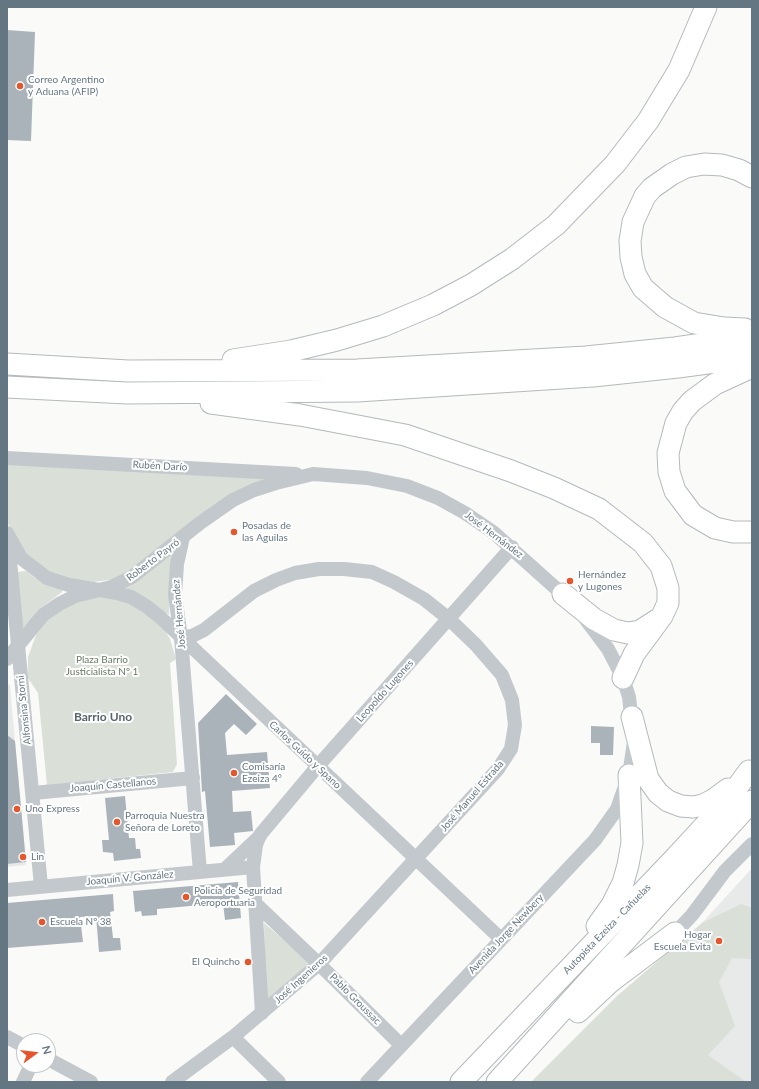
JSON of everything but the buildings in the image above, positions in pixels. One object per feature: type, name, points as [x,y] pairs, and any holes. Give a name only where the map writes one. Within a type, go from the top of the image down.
[{"type":"highway","points":[[128,370],[248,358],[291,351],[336,340],[383,326],[433,305],[471,285],[512,259],[556,225],[615,164],[648,121],[679,70],[706,7]]},
{"type":"highway","points":[[752,177],[738,170],[722,165],[704,164],[686,167],[672,174],[652,188],[645,196],[633,222],[630,241],[631,257],[635,274],[643,288],[665,307],[694,323],[724,328],[752,329]]},
{"type":"highway","points":[[7,364],[128,370],[357,370],[586,357],[675,348],[752,337]]},
{"type":"highway","points":[[7,387],[127,393],[357,391],[593,376],[752,357]]},
{"type":"highway","points":[[752,368],[715,384],[692,401],[683,411],[676,423],[668,453],[669,472],[675,490],[693,515],[715,528],[733,532],[752,532]]},
{"type":"highway","points":[[127,393],[300,415],[405,435],[462,453],[554,488],[599,509],[643,543],[661,566],[666,578],[668,604],[662,616],[634,654],[623,678]]},
{"type":"highway","points":[[563,594],[594,619],[614,630],[628,634],[650,627],[662,616]]},
{"type":"highway","points":[[632,717],[648,779],[658,793],[668,801],[681,806],[693,807],[703,805],[718,797],[750,769]]},
{"type":"highway","name":"Autopista Ezeiza - Cañuelas","points":[[461,1082],[724,805],[750,769]]},
{"type":"highway","points":[[546,993],[569,956],[598,925],[612,905],[623,882],[632,843],[629,776]]},
{"type":"highway","name":"Autopista Ezeiza - Cañuelas","points":[[500,1079],[750,803]]},
{"type":"highway","points":[[500,1079],[561,1028],[610,982],[675,933]]},
{"type":"street","name":"Rubén Darío","points":[[7,458],[313,474]]},
{"type":"street","name":"José Hernández","points":[[200,872],[175,579],[183,537],[219,509],[254,490],[313,474],[367,478],[407,486],[438,498],[465,513],[512,547],[563,594],[595,631],[608,649],[623,678],[632,717],[634,742],[629,776]]},
{"type":"street","points":[[7,533],[12,558]]},
{"type":"street","name":"Roberto Payró","points":[[7,659],[43,615],[59,604],[75,596],[110,587],[132,577],[183,537]]},
{"type":"street","name":"Leopoldo Lugones","points":[[225,869],[260,835],[317,767],[512,547]]},
{"type":"street","name":"Carlos Guido y Spano","points":[[12,558],[47,578],[69,585],[117,593],[146,606],[501,939]]},
{"type":"street","name":"Alfonsina Storni","points":[[12,558],[17,645],[42,886]]},
{"type":"street","name":"José Manuel Estrada","points":[[181,638],[192,636],[204,630],[254,591],[276,580],[295,573],[319,569],[344,569],[372,572],[394,582],[418,596],[449,619],[476,645],[502,675],[512,700],[515,725],[511,748],[498,769],[416,860]]},
{"type":"street","name":"Avenida Jorge Newbery","points":[[367,1082],[595,840],[617,809],[629,776]]},
{"type":"street","name":"Joaquín Castellanos","points":[[32,793],[193,778]]},
{"type":"street","name":"Leopoldo Lugones","points":[[260,835],[256,845],[253,867],[262,1013]]},
{"type":"street","points":[[675,933],[692,915],[725,871],[752,844]]},
{"type":"street","name":"José Ingenieros","points":[[172,1082],[233,1037],[319,964],[416,860]]},
{"type":"street","name":"Joaquín V. González","points":[[7,889],[253,867]]},
{"type":"street","name":"Pablo Groussac","points":[[256,904],[401,1045]]},
{"type":"street","points":[[7,1037],[16,1042]]},
{"type":"street","points":[[233,1037],[279,1082]]},
{"type":"street","points":[[56,1063],[91,1082]]},
{"type":"shaded area","points":[[7,684],[10,685],[26,865],[7,867]]},
{"type":"shaded area","name":"Hogar Escuela Evita","points":[[752,868],[752,1082],[543,1082],[632,1000]]},
{"type":"green space","points":[[7,464],[269,478],[116,579],[93,582],[60,578],[29,559],[7,522]]},
{"type":"green space","points":[[176,550],[170,580],[169,615],[123,586]]},
{"type":"green space","points":[[26,571],[35,578],[62,589],[62,592],[37,611],[28,625],[23,627],[17,572]]},
{"type":"green space","name":"Plaza Barrio Justicialista Nº 1","points":[[95,595],[134,603],[160,622],[170,639],[176,659],[170,663],[177,764],[173,772],[47,785],[38,693],[28,678],[28,657],[36,635],[48,618],[62,606]]},
{"type":"green space","name":"Hogar Escuela Evita","points":[[741,904],[752,908],[752,959],[732,958],[719,982],[735,1026],[708,1055],[746,1082],[531,1082],[617,996],[702,923]]},
{"type":"green space","points":[[264,923],[312,964],[266,1004]]},
{"type":"place","name":"Correo Argentino y Aduana (AFIP)","points":[[20,86]]},
{"type":"place","name":"Posadas de las Aguilas","points":[[234,532]]},
{"type":"place","name":"Hernández y Lugones","points":[[570,581]]},
{"type":"place","name":"Comisaría Ezeiza 4°","points":[[234,773]]},
{"type":"place","name":"Uno Express","points":[[17,809]]},
{"type":"place","name":"Parroquia Nuestra Señora de Loreto","points":[[117,822]]},
{"type":"place","name":"Lin","points":[[23,857]]},
{"type":"place","name":"Policía de Seguridad Aeroportuaria","points":[[186,897]]},
{"type":"place","name":"Escuela Nº 38","points":[[42,922]]},
{"type":"place","name":"Hogar Escuela Evita","points":[[719,941]]},
{"type":"place","name":"El Quincho","points":[[248,962]]},
{"type":"district","name":"Barrio Uno","points":[[103,717]]}]
